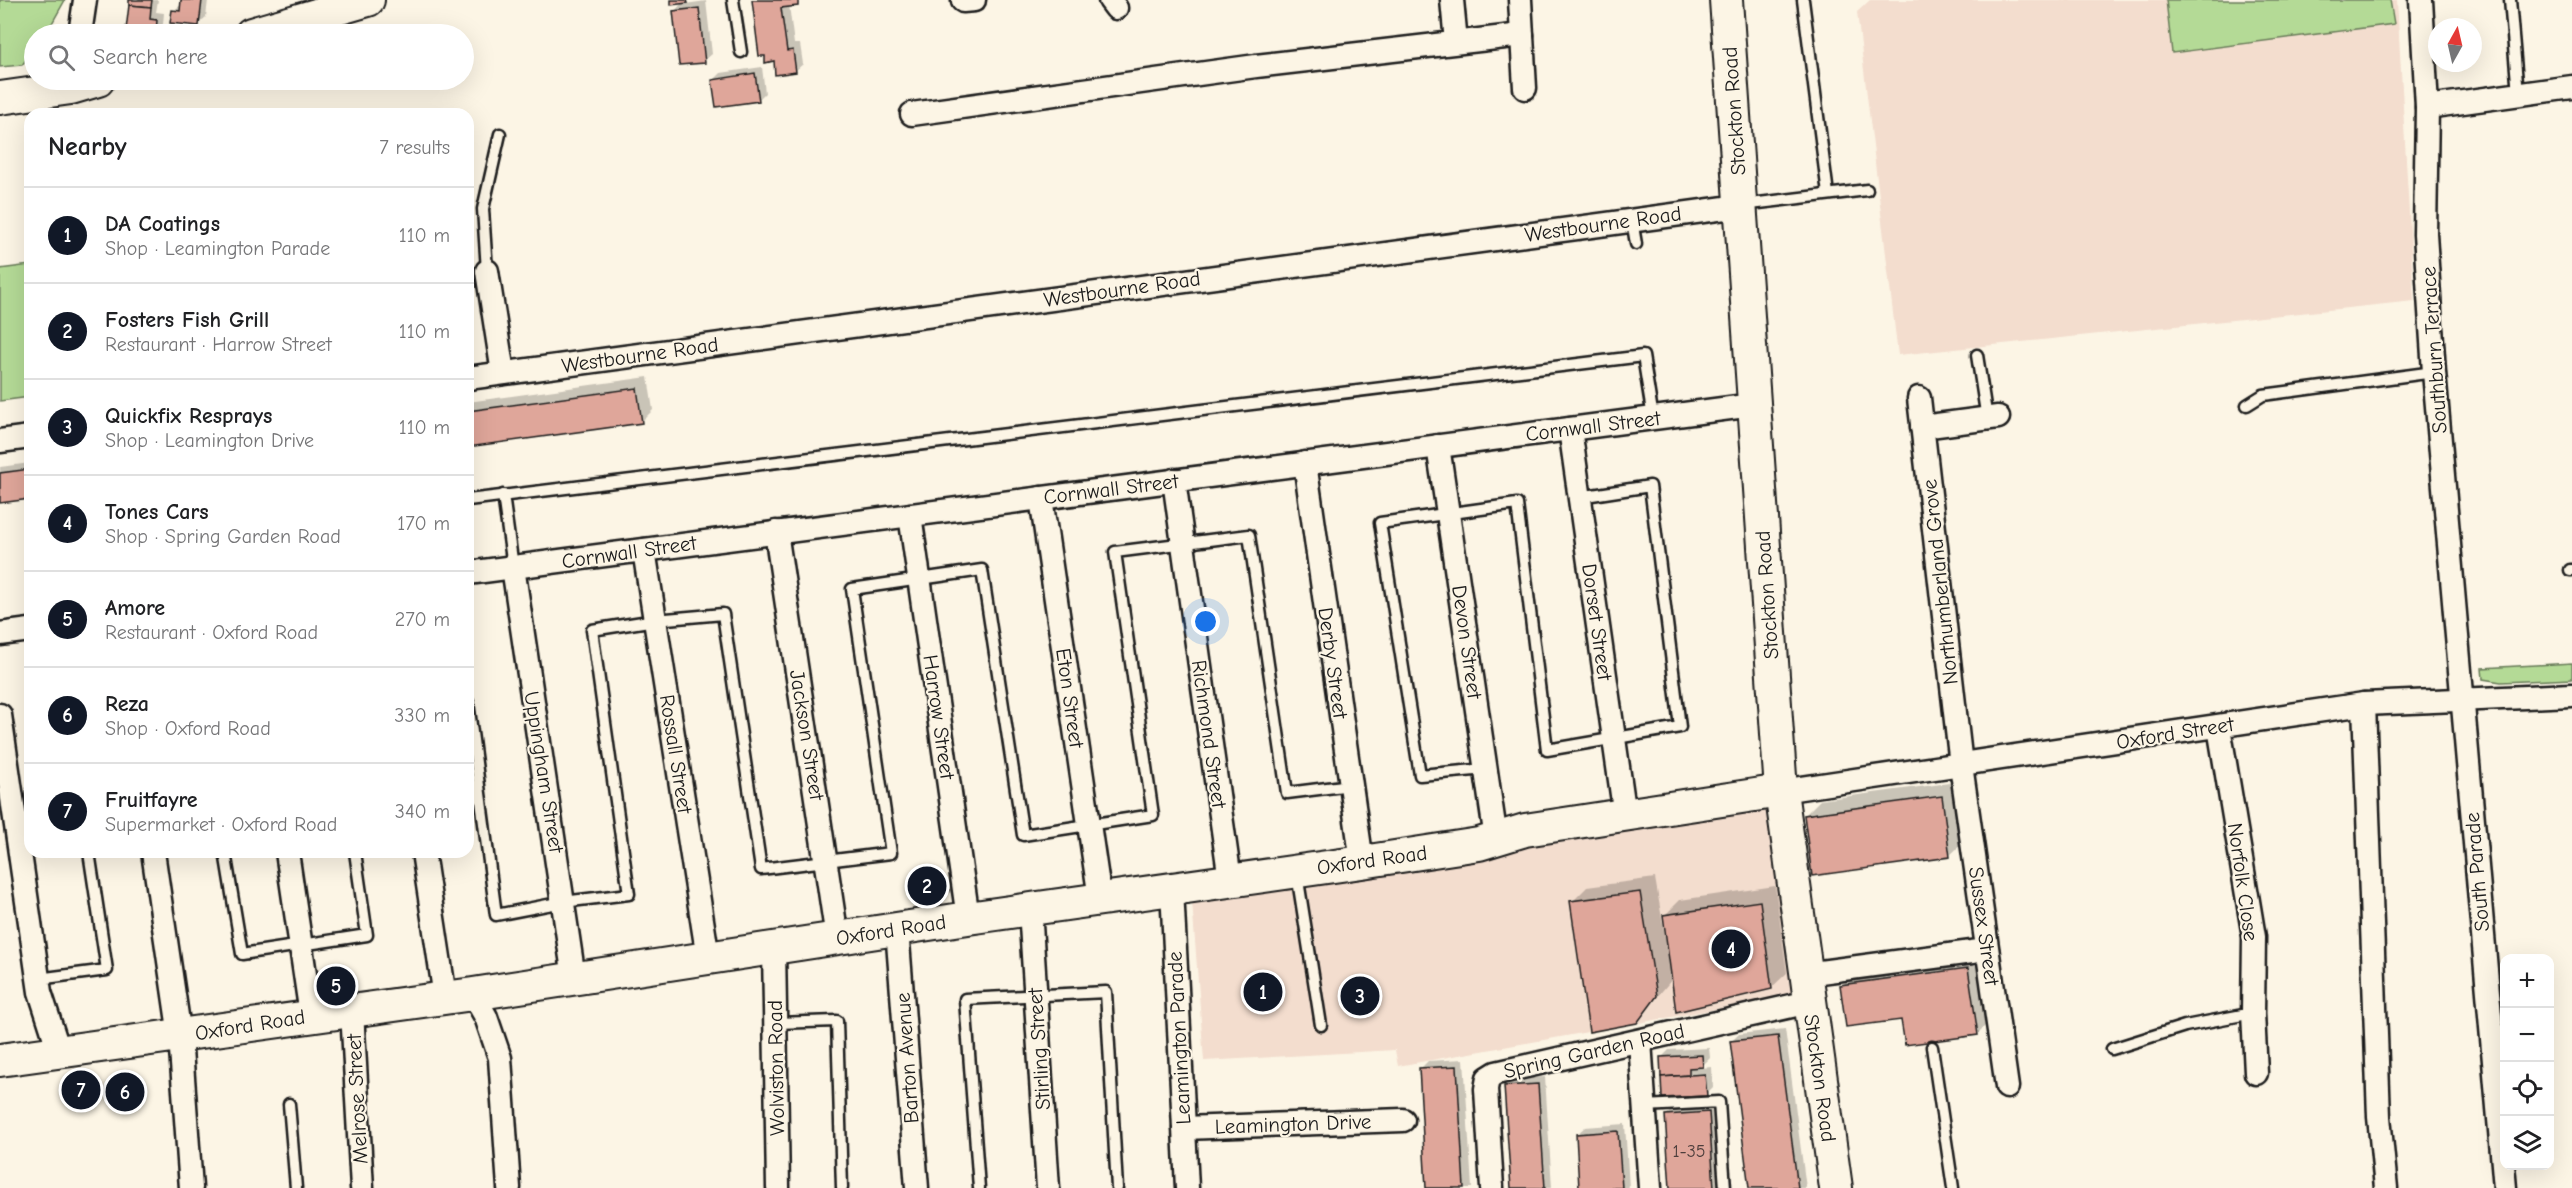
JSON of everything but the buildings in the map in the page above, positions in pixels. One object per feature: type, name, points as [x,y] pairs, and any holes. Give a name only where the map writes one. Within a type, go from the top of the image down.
[{"type":"street","points":[[81,24],[85,0]]},
{"type":"street","points":[[285,24],[368,0]]},
{"type":"street","points":[[1452,0],[1456,42]]},
{"type":"street","points":[[1520,0],[1525,88]]},
{"type":"street","name":"Stockton Road","points":[[1726,0],[1780,790],[1836,1188]]},
{"type":"street","name":"Southburn Terrace","points":[[2421,0],[2427,106],[2425,234],[2434,372],[2462,699]]},
{"type":"street","points":[[912,114],[1256,66],[1522,35]]},
{"type":"street","points":[[2427,106],[2572,87]]},
{"type":"street","points":[[0,98],[40,90]]},
{"type":"street","name":"Westbourne Road","points":[[474,377],[1740,206]]},
{"type":"street","points":[[486,271],[503,373]]},
{"type":"street","name":"Northumberland Grove","points":[[1919,398],[1961,765]]},
{"type":"street","name":"Cornwall Street","points":[[474,572],[1753,405]]},
{"type":"street","points":[[1922,427],[1993,418]]},
{"type":"street","name":"Dorset Street","points":[[1570,429],[1625,816]]},
{"type":"street","points":[[0,441],[24,438]]},
{"type":"street","name":"Devon Street","points":[[1438,446],[1496,839]]},
{"type":"street","name":"Derby Street","points":[[1305,463],[1362,862]]},
{"type":"street","name":"Richmond Street","points":[[1174,480],[1230,880]]},
{"type":"street","name":"Eton Street","points":[[1041,498],[1100,899]]},
{"type":"street","name":"Harrow Street","points":[[910,515],[968,918]]},
{"type":"street","name":"Jackson Street","points":[[776,532],[837,938]]},
{"type":"street","name":"Rossall Street","points":[[644,550],[708,958]]},
{"type":"street","name":"Uppingham Street","points":[[513,567],[574,978]]},
{"type":"street","points":[[0,634],[24,631]]},
{"type":"street","name":"Oxford Street","points":[[1780,790],[2364,704],[2462,699],[2572,698]]},
{"type":"street","name":"South Parade","points":[[2462,699],[2505,1188]]},
{"type":"street","points":[[2364,704],[2379,1118],[2386,1188]]},
{"type":"street","points":[[0,715],[38,979],[59,1051]]},
{"type":"street","name":"Norfolk Close","points":[[2219,727],[2254,937],[2253,1014],[2256,1073]]},
{"type":"street","name":"Sussex Street","points":[[1961,765],[2007,1087]]},
{"type":"street","name":"Oxford Road","points":[[1,1065],[59,1051],[352,1011],[1479,844],[1525,830],[1780,790]]},
{"type":"street","points":[[154,858],[180,1036],[191,1188]]},
{"type":"street","points":[[288,858],[311,1015]]},
{"type":"street","points":[[425,858],[459,995],[486,1017],[500,1058],[509,1188]]},
{"type":"street","name":"Leamington Parade","points":[[1172,889],[1187,1188]]},
{"type":"street","name":"Stirling Street","points":[[1030,909],[1048,1188]]},
{"type":"street","name":"Barton Avenue","points":[[897,929],[917,1188]]},
{"type":"street","name":"Wolviston Road","points":[[774,948],[778,1188]]},
{"type":"street","name":"Spring Garden Road","points":[[1492,1188],[1486,1089],[1488,1078],[1496,1073],[1640,1041],[1807,988],[1987,950]]},
{"type":"street","name":"Melrose Street","points":[[352,1011],[362,1188]]},
{"type":"street","points":[[1640,1041],[1650,1188]]},
{"type":"street","name":"Leamington Drive","points":[[1184,1128],[1402,1120]]},
{"type":"lane","points":[[733,0],[741,52]]},
{"type":"lane","points":[[1803,0],[1828,195]]},
{"type":"lane","points":[[2510,0],[2518,94]]},
{"type":"lane","points":[[486,271],[483,209],[500,134]]},
{"type":"lane","points":[[1740,206],[1867,190]]},
{"type":"lane","points":[[1632,220],[1636,244]]},
{"type":"lane","points":[[1977,354],[1993,418]]},
{"type":"lane","points":[[474,499],[1643,356],[1653,418]]},
{"type":"lane","points":[[2247,405],[2263,395],[2434,372]]},
{"type":"lane","points":[[1486,769],[1420,775],[1380,524],[1448,512],[1516,504],[1547,750],[1680,728],[1650,486],[1580,497]]},
{"type":"lane","points":[[503,495],[513,567]]},
{"type":"lane","points":[[474,748],[496,915],[563,902],[629,894],[592,630],[655,620],[723,614],[761,869],[891,853],[852,588],[982,570],[1023,835],[1153,815],[1115,552],[1249,534],[1287,793],[1351,785]]},
{"type":"lane","points":[[38,979],[107,970],[90,858]]},
{"type":"lane","points":[[226,858],[242,954],[367,935],[356,858]]},
{"type":"lane","points":[[1296,871],[1321,1025]]},
{"type":"lane","points":[[979,1188],[965,999],[1106,992],[1117,1188]]},
{"type":"lane","points":[[2112,1049],[2208,1021],[2253,1014]]},
{"type":"lane","points":[[776,1023],[837,1021],[842,1188]]},
{"type":"lane","points":[[1932,1047],[1953,1188]]},
{"type":"lane","points":[[1645,1106],[1719,1102],[1725,1188]]},
{"type":"lane","points":[[290,1104],[296,1188]]},
{"type":"shaded area","points":[[1870,0],[2397,0],[2414,301],[1898,355],[1857,12]]},
{"type":"shaded area","points":[[1777,805],[1800,994],[1398,1066],[1395,1050],[1204,1061],[1192,901]]},
{"type":"green space","points":[[0,0],[65,0],[52,24],[24,24],[24,62],[22,65],[0,67]]},
{"type":"green space","points":[[2166,0],[2390,0],[2394,24],[2172,53]]},
{"type":"green space","points":[[24,266],[24,398],[0,401],[0,269]]},
{"type":"green space","points":[[2572,663],[2572,679],[2501,682],[2483,679],[2482,668]]},
{"type":"place","name":"Fosters Fish Grill","points":[[927,886]]},
{"type":"place","name":"Tones Cars","points":[[1731,949]]},
{"type":"place","name":"Amore","points":[[336,986]]},
{"type":"place","name":"DA Coatings","points":[[1263,992]]},
{"type":"place","name":"Quickfix Resprays","points":[[1360,996]]},
{"type":"place","name":"Fruitfayre","points":[[81,1090]]},
{"type":"place","name":"Reza","points":[[125,1092]]}]
